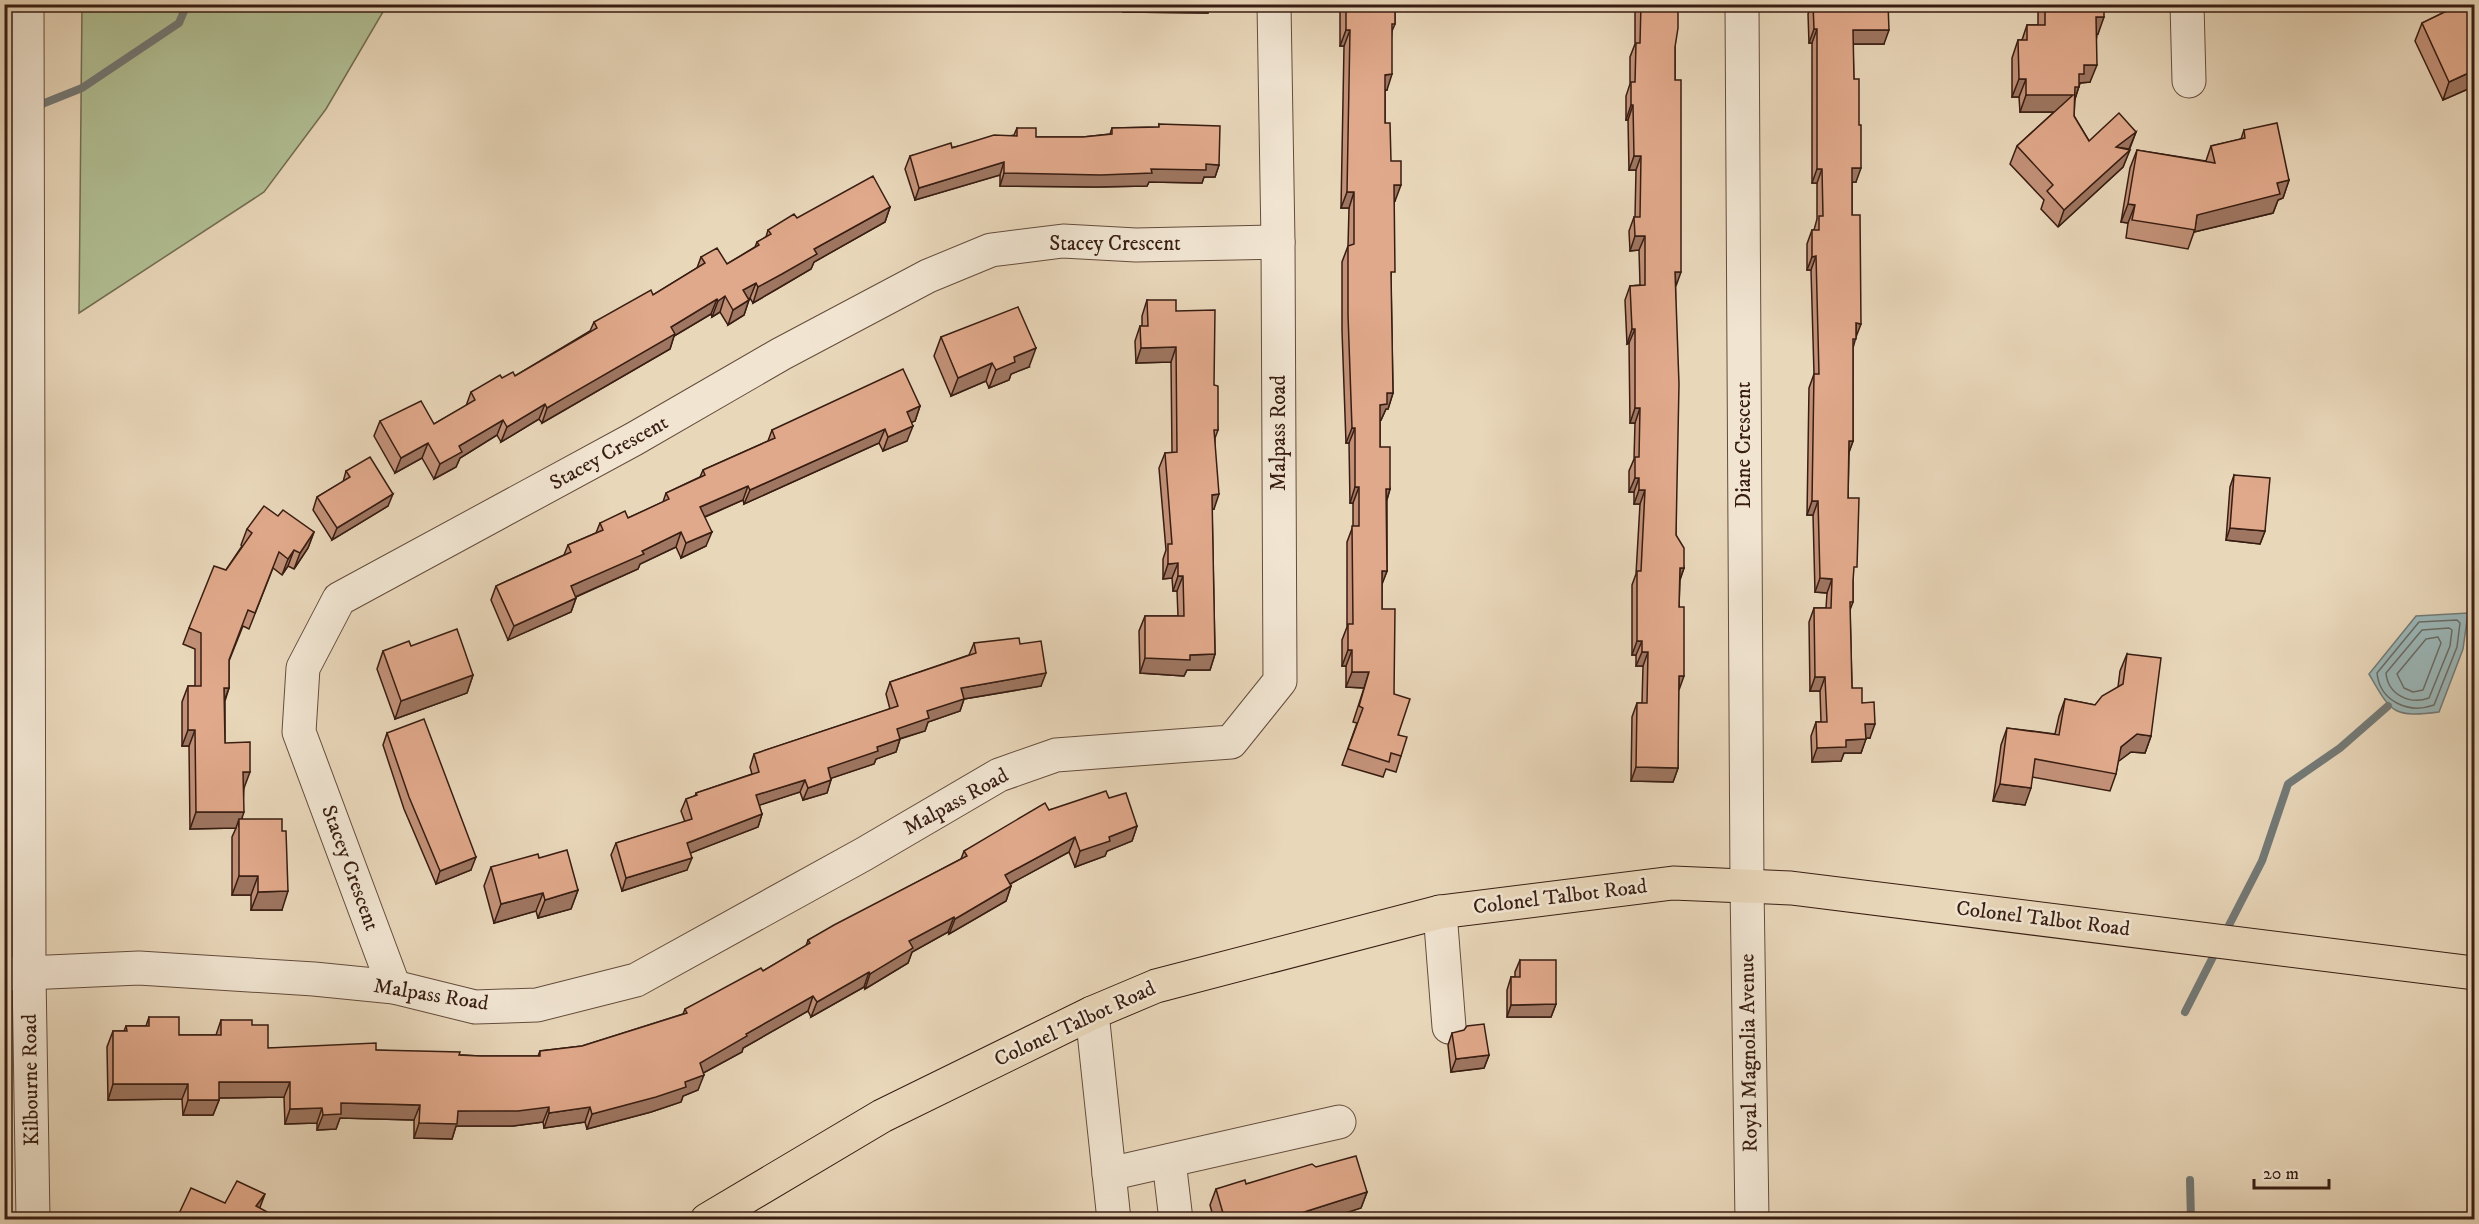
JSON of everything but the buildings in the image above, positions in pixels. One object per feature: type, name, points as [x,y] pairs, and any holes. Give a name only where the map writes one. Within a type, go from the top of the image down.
[{"type":"main road","name":"Colonel Talbot Road","points":[[707,1220],[882,1116],[1092,1013],[1156,986],[1440,912],[1673,883],[1791,888],[2475,973]]},
{"type":"street","name":"Kilbourne Road","points":[[27,4],[17,974],[33,1220]]},
{"type":"street","name":"Malpass Road","points":[[17,974],[139,968],[314,979],[394,987],[475,1007],[537,1005],[636,980],[999,775],[1056,755],[1232,741],[1280,681],[1278,242],[1274,4]]},
{"type":"street","name":"Diane Crescent","points":[[1742,4],[1747,886]]},
{"type":"street","points":[[2187,4],[2189,81]]},
{"type":"street","name":"Stacey Crescent","points":[[394,987],[299,732],[303,668],[339,599],[634,439],[781,354],[928,276],[991,250],[1063,241],[1136,245],[1278,242]]},
{"type":"street","name":"Royal Magnolia Avenue","points":[[1747,886],[1752,1220]]},
{"type":"street","points":[[1440,912],[1449,1027]]},
{"type":"street","points":[[1092,1013],[1113,1220]]},
{"type":"street","points":[[1109,1174],[1339,1122]]},
{"type":"street","points":[[1169,1161],[1176,1220]]},
{"type":"green space","points":[[82,5],[387,5],[326,109],[264,192],[79,313]]},
{"type":"water","points":[[2468,613],[2463,649],[2439,712],[2411,714],[2395,710],[2388,704],[2369,674],[2416,616]]},
{"type":"waterway","points":[[37,106],[82,88],[179,23],[187,4]]},
{"type":"waterway","points":[[4,118],[20,112]]},
{"type":"waterway","points":[[2225,933],[2262,861],[2288,784],[2340,748],[2388,706]]},
{"type":"waterway","points":[[2185,1012],[2217,949]]},
{"type":"waterway","points":[[2190,1180],[2191,1220]]}]
